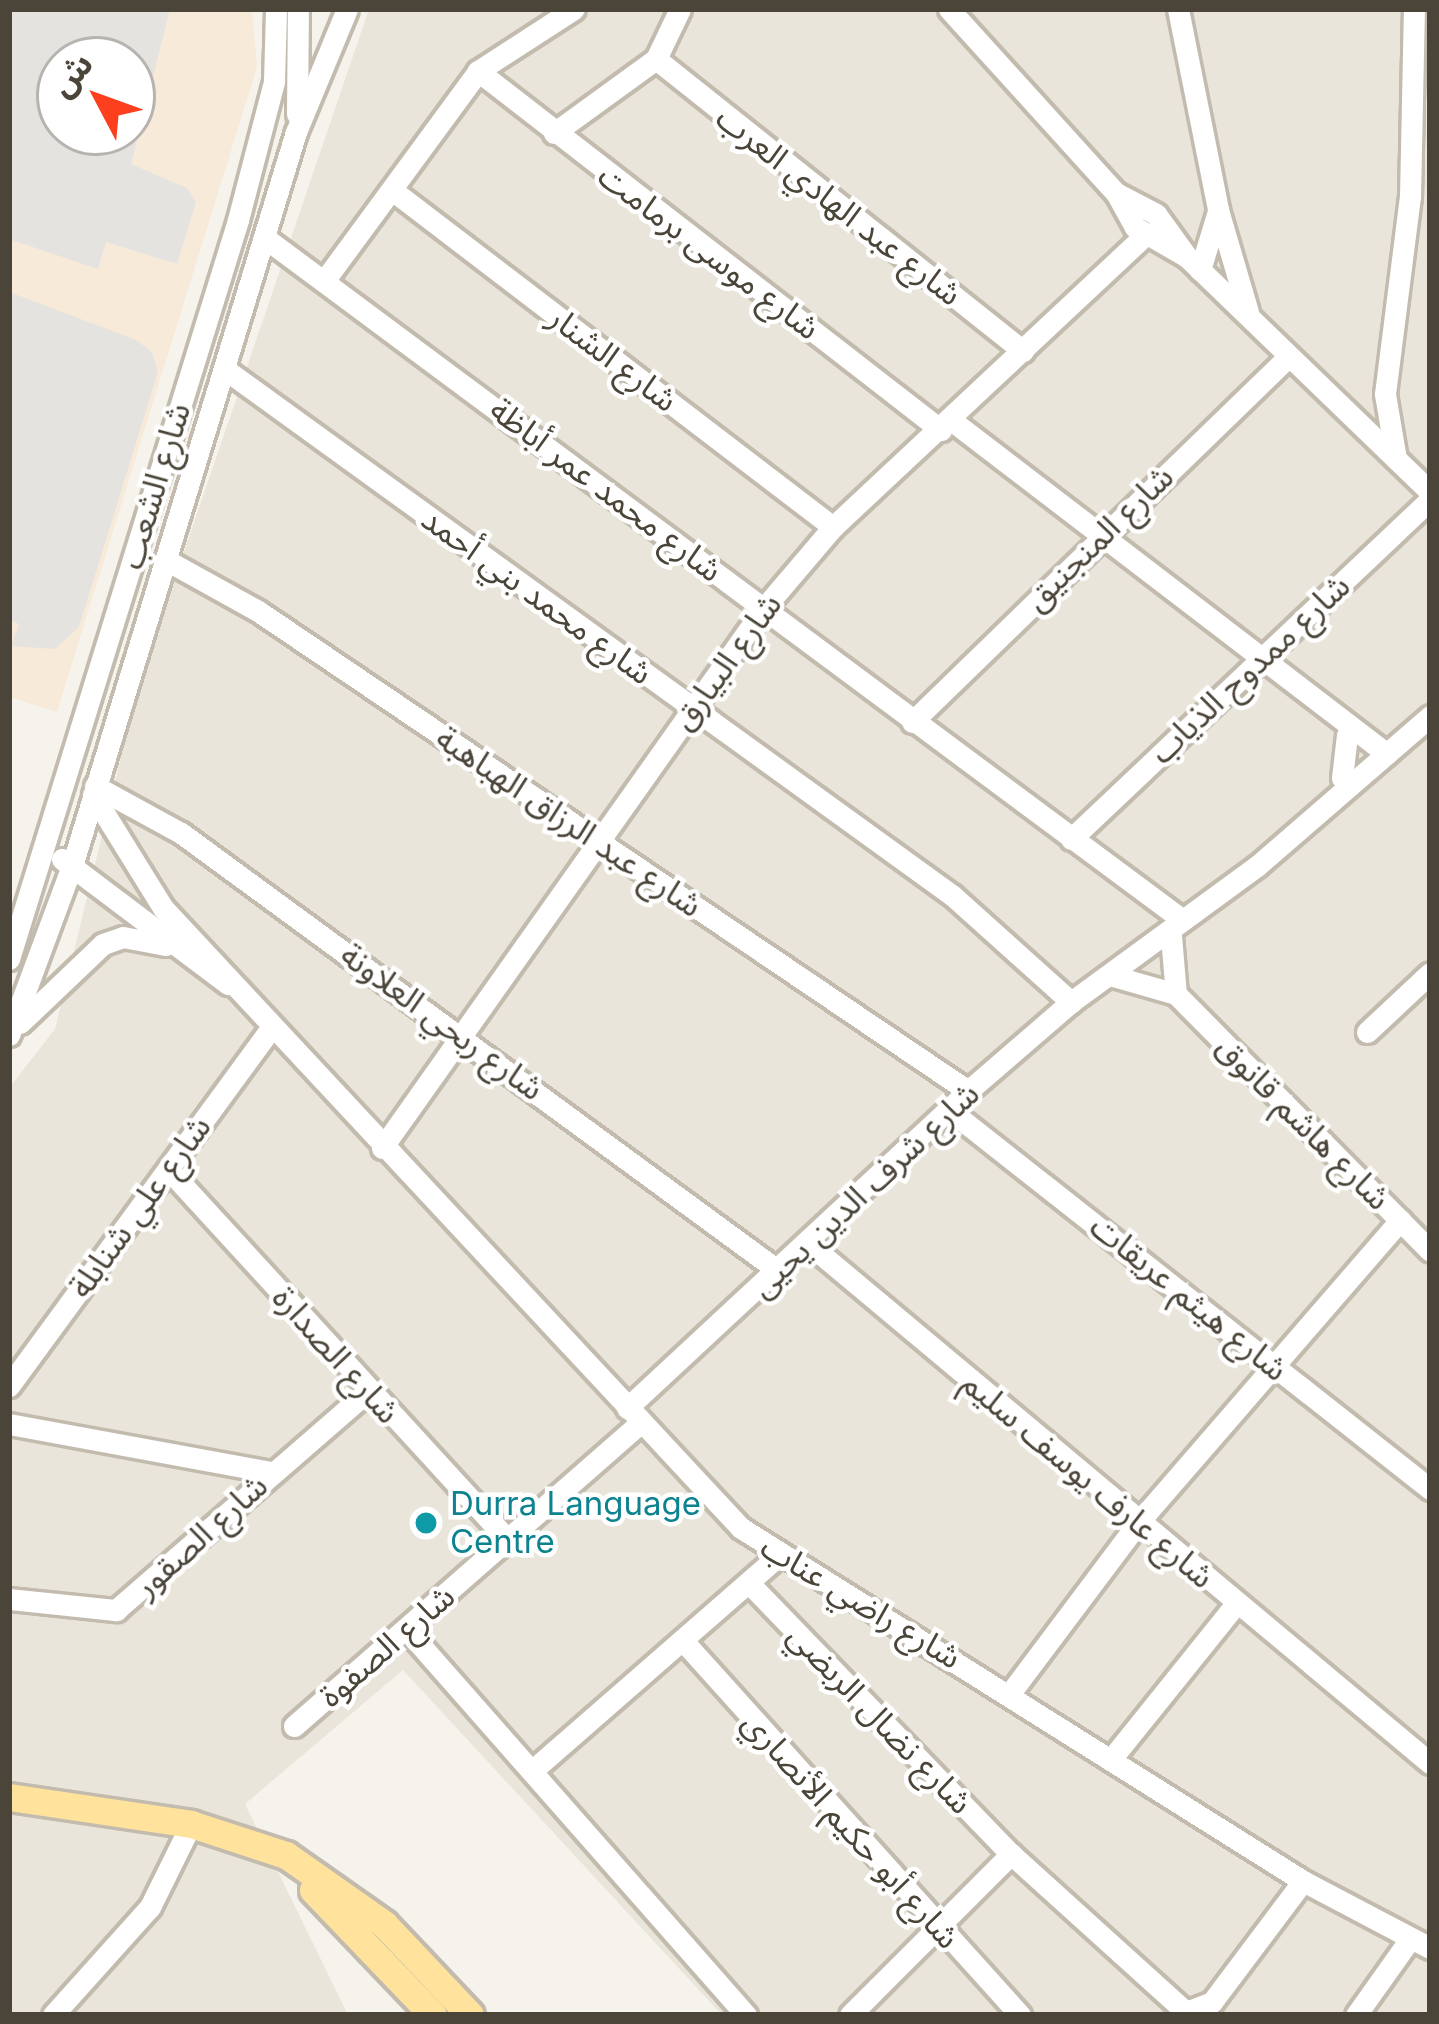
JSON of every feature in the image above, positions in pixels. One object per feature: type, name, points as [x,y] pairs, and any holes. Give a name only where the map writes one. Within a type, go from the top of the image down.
[{"type":"main road","points":[[9,1797],[190,1825],[294,1859],[374,1915],[470,2015]]},
{"type":"main road","points":[[268,1853],[363,1935],[434,2015]]},
{"type":"street","name":"شارع الشعب","points":[[9,958],[265,122],[276,9]]},
{"type":"street","name":"شارع الشعب","points":[[296,133],[298,9]]},
{"type":"street","name":"شارع الشعب","points":[[10,1033],[72,866],[296,133],[347,9]]},
{"type":"street","points":[[529,33],[536,9]]},
{"type":"street","points":[[324,281],[478,71],[529,33],[574,9]]},
{"type":"street","points":[[554,134],[656,58],[680,9]]},
{"type":"street","points":[[949,9],[1116,193],[1144,236],[1201,270]]},
{"type":"street","points":[[1178,9],[1218,210],[1253,322]]},
{"type":"street","points":[[1396,459],[1385,394],[1410,196],[1419,16]]},
{"type":"street","name":"شارع عبد الهادي العرب","points":[[656,58],[1023,351]]},
{"type":"street","name":"شارع موسى برمامت","points":[[478,71],[554,134],[1332,713],[1376,755]]},
{"type":"street","name":"شارع الشنار","points":[[392,190],[833,527]]},
{"type":"street","points":[[1116,193],[1156,214],[1201,270],[1430,496]]},
{"type":"street","points":[[1176,236],[1206,228],[1218,210]]},
{"type":"street","points":[[1201,270],[1218,210]]},
{"type":"street","name":"شارع البيارق","points":[[382,1148],[764,608],[833,527],[1144,236]]},
{"type":"street","name":"شارع محمد عمر أباظة","points":[[266,238],[1072,839],[1173,926]]},
{"type":"street","name":"شارع المنجنيق","points":[[912,722],[1288,357]]},
{"type":"street","name":"شارع محمد بني أحمد","points":[[226,370],[953,896],[1071,1002]]},
{"type":"street","points":[[1343,407],[1385,394]]},
{"type":"street","points":[[170,432],[190,426],[201,444]]},
{"type":"street","name":"شارع ممدوح الذياب","points":[[1072,839],[1430,496]]},
{"type":"street","name":"شارع عبد الرزاق الهباهبة","points":[[166,560],[257,610],[968,1091]]},
{"type":"street","name":"شارع شرف الدين يحيى","points":[[634,1415],[968,1091],[1071,1002],[1106,976],[1141,961],[1173,926],[1376,755],[1398,728],[1430,702]]},
{"type":"street","name":"شارع شرف الدين يحيى","points":[[1219,890],[1342,778],[1430,716]]},
{"type":"street","points":[[1342,778],[1350,731],[1398,728]]},
{"type":"street","name":"شارع راضي عناب","points":[[94,790],[143,882],[234,987],[741,1528],[778,1556],[1011,1692],[1303,1881],[1420,1943]]},
{"type":"street","name":"شارع ربحي العلاونة","points":[[94,790],[182,833],[780,1272]]},
{"type":"street","name":"شارع راضي عناب","points":[[46,848],[171,946],[234,987]]},
{"type":"street","points":[[1173,926],[1176,994]]},
{"type":"street","points":[[10,1033],[103,944],[123,937],[171,946]]},
{"type":"street","name":"شارع هاشم قانوق","points":[[1106,976],[1141,961],[1430,1251]]},
{"type":"street","points":[[1367,1032],[1430,973]]},
{"type":"street","name":"شارع علي شنابلة","points":[[9,1386],[271,1028]]},
{"type":"street","name":"شارع هيثم عريقات","points":[[948,1109],[1430,1489]]},
{"type":"street","name":"شارع الصدارة","points":[[168,1168],[367,1392],[508,1539]]},
{"type":"street","points":[[1011,1692],[1138,1524],[1400,1220]]},
{"type":"street","name":"شارع عارف يوسف سليم","points":[[810,1246],[1430,1763]]},
{"type":"street","name":"شارع الصقور","points":[[9,1599],[116,1610],[367,1392]]},
{"type":"street","name":"شارع الصفوة","points":[[294,1726],[408,1631],[634,1415]]},
{"type":"street","points":[[9,1424],[270,1472]]},
{"type":"street","points":[[534,1769],[685,1643],[778,1556]]},
{"type":"street","name":"شارع نضال الربضي","points":[[750,1584],[1011,1854],[1186,2012],[1212,2002],[1303,1881]]},
{"type":"street","points":[[1112,1758],[1236,1604]]},
{"type":"street","points":[[408,1631],[746,2015]]},
{"type":"street","name":"شارع أبو حكيم الأنصاري","points":[[685,1643],[936,1929],[1021,2015]]},
{"type":"street","points":[[53,2015],[150,1907],[190,1825]]},
{"type":"street","points":[[850,2015],[1011,1854]]},
{"type":"street","points":[[1356,2015],[1420,1943]]},
{"type":"shaded area","points":[[9,9],[252,9],[257,67],[57,712],[9,697]]},
{"type":"shaded area","points":[[9,9],[170,9],[156,65],[156,36],[36,36],[36,156],[133,156],[131,164],[187,188],[196,202],[177,264],[106,242],[98,269],[9,239]]},
{"type":"shaded area","points":[[369,9],[1430,9],[1430,2015],[722,2015],[403,1670],[245,1804],[348,2015],[9,2015],[9,1088],[55,1029],[138,687]]},
{"type":"shaded area","points":[[9,292],[136,340],[152,352],[158,372],[79,627],[55,649],[11,646],[19,624],[9,620]]},
{"type":"place","name":"Durra Language Centre","points":[[426,1523]]}]
